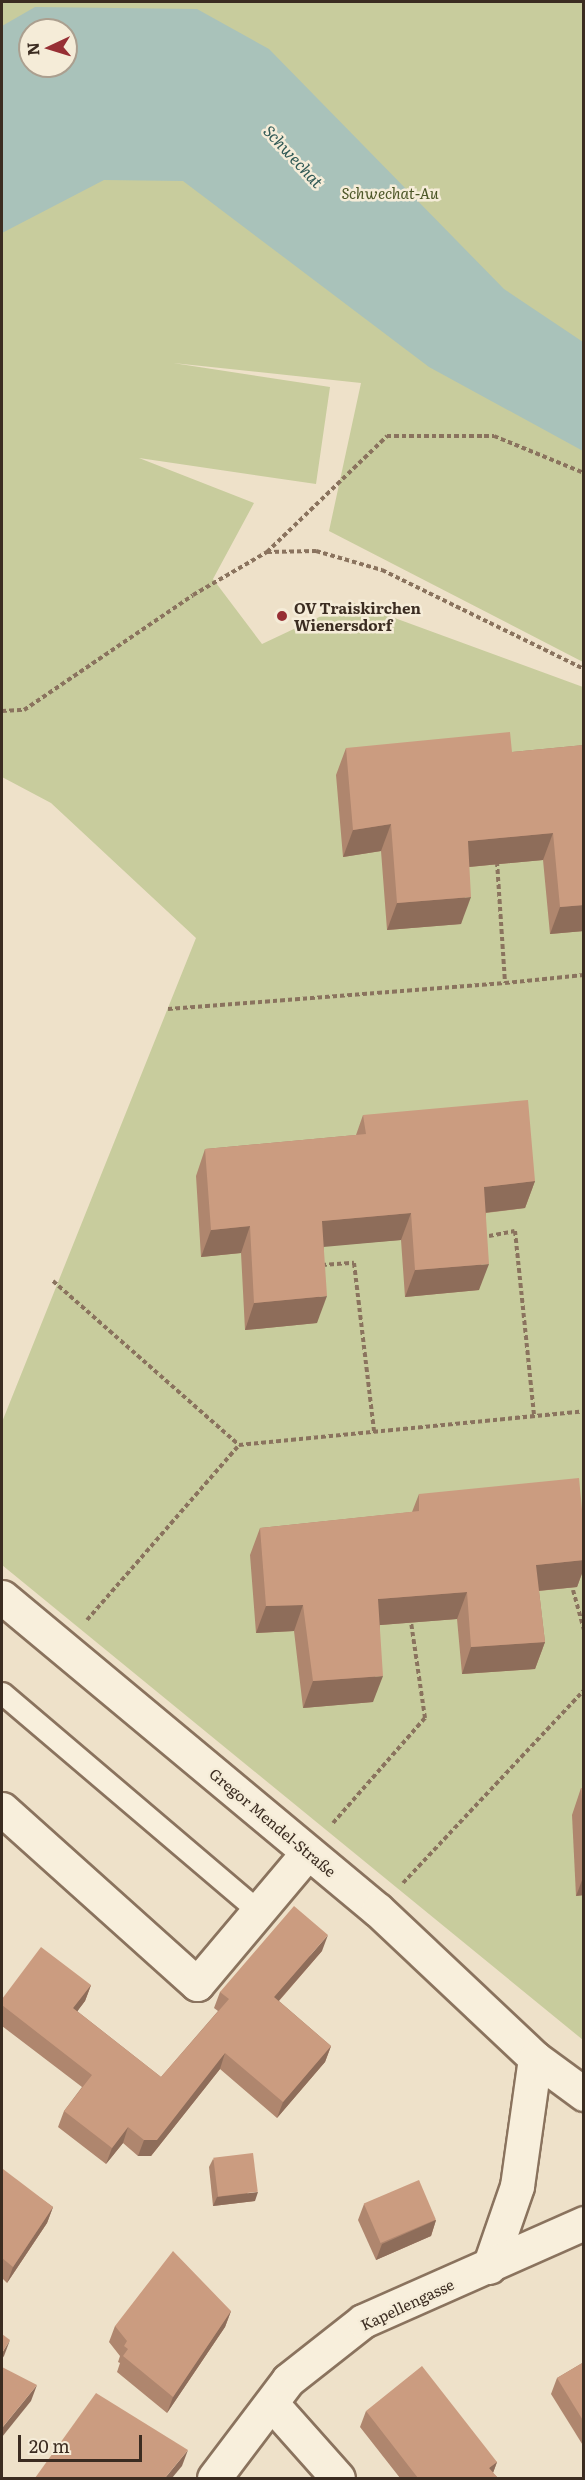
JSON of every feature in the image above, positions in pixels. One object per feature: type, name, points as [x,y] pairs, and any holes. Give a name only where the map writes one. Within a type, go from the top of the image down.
[{"type":"street","name":"Gregor Mendel-Straße","points":[[2,1597],[378,1910],[535,2058],[584,2094]]},
{"type":"street","points":[[2,1809],[197,1984],[308,1852]]},
{"type":"street","points":[[489,2266],[517,2186],[535,2058]]},
{"type":"street","name":"Kapellengasse","points":[[214,2478],[288,2380],[363,2321],[584,2223]]},
{"type":"street","points":[[272,2404],[338,2478]]},
{"type":"lane","points":[[2,1693],[257,1910]]},
{"type":"path","points":[[2,711],[24,710],[193,595],[267,552],[387,436],[494,436],[584,473]]},
{"type":"path","points":[[267,552],[315,551],[382,570],[584,669]]},
{"type":"path","points":[[497,855],[505,983]]},
{"type":"path","points":[[168,1009],[584,975]]},
{"type":"path","points":[[489,1236],[515,1232],[534,1415]]},
{"type":"path","points":[[322,1265],[354,1263],[374,1431]]},
{"type":"path","points":[[53,1281],[239,1445]]},
{"type":"path","points":[[63,1648],[239,1445],[584,1411]]},
{"type":"path","points":[[573,1590],[584,1630]]},
{"type":"path","points":[[308,1852],[425,1718],[411,1622]]},
{"type":"path","points":[[378,1910],[584,1690]]},
{"type":"green space","name":"Schwechat-Au","points":[[2,2],[583,2],[583,662],[329,531],[361,383],[173,363],[330,387],[316,484],[139,458],[254,503],[213,579],[262,644],[351,602],[583,687],[583,2040],[2,1565],[2,1422],[196,938],[51,803],[2,777]]},
{"type":"water","name":"Schwechat","points":[[35,7],[197,9],[269,49],[504,289],[583,342],[583,451],[429,367],[183,181],[104,180],[2,233],[2,26]]},
{"type":"building","points":[[510,732],[512,752],[584,745],[584,905],[560,907],[553,833],[468,841],[471,897],[397,903],[391,824],[353,830],[346,748]]},
{"type":"building","points":[[528,1100],[535,1181],[484,1187],[489,1264],[415,1270],[411,1213],[322,1221],[327,1296],[254,1303],[250,1226],[211,1230],[205,1149],[366,1134],[363,1115]]},
{"type":"building","points":[[579,1478],[584,1530],[584,1560],[536,1565],[545,1642],[471,1647],[467,1592],[378,1599],[383,1676],[313,1681],[303,1605],[266,1606],[260,1528],[419,1511],[419,1494]]},
{"type":"building","points":[[581,1788],[584,1788],[584,1827]]},
{"type":"building","points":[[294,1906],[328,1935],[274,1997],[331,2046],[283,2102],[225,2053],[157,2140],[144,2140],[128,2127],[112,2148],[64,2111],[92,2075],[2,2005],[2,1999],[41,1947],[91,1985],[73,2008],[161,2077],[229,1999],[220,1992]]},
{"type":"building","points":[[253,2153],[258,2192],[218,2197],[213,2158]]},
{"type":"building","points":[[3,2169],[53,2207],[13,2267],[2,2258]]},
{"type":"building","points":[[419,2180],[436,2220],[381,2243],[364,2203]]},
{"type":"building","points":[[173,2251],[231,2311],[173,2397],[123,2356],[128,2349],[124,2346],[127,2341],[115,2326]]},
{"type":"building","points":[[2,2334],[10,2340],[2,2353]]},
{"type":"building","points":[[584,2362],[584,2422],[557,2378]]},
{"type":"building","points":[[422,2366],[497,2462],[489,2468],[498,2478],[418,2478],[366,2411]]},
{"type":"building","points":[[2,2367],[37,2385],[2,2428]]},
{"type":"building","points":[[96,2393],[188,2450],[165,2478],[35,2478]]},
{"type":"place","name":"OV Traiskirchen Wienersdorf","points":[[282,616]]}]
